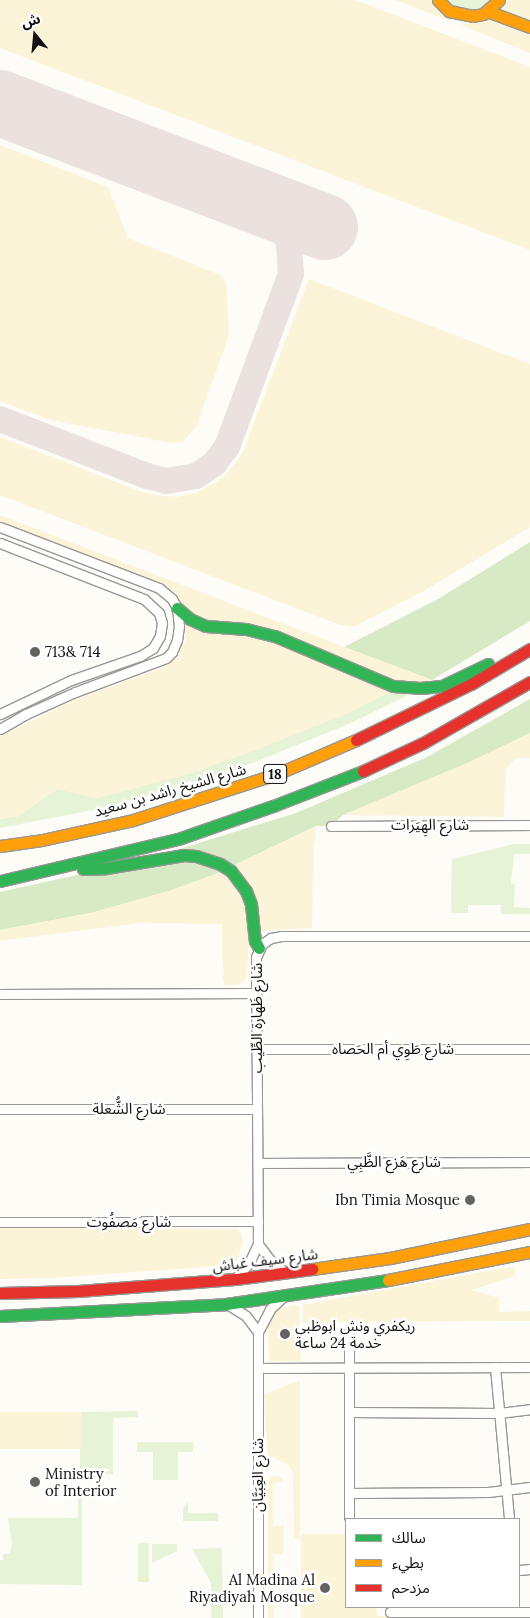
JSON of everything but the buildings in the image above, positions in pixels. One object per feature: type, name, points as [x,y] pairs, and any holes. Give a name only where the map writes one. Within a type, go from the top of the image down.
[{"type":"main road","points":[[438,0],[449,11],[460,16],[472,16],[488,11],[499,0]]},
{"type":"main road","points":[[488,11],[530,27]]},
{"type":"main road","points":[[176,608],[206,626],[246,629],[275,636],[393,686],[420,688],[442,686],[530,647]]},
{"type":"main road","name":"شارع الشيخ راشد بن سعيد","points":[[0,846],[42,840],[133,820],[279,773],[385,728],[471,684],[530,647]]},
{"type":"main road","name":"18","points":[[0,880],[63,867],[187,836],[356,774],[423,743],[527,685]]},
{"type":"main road","points":[[0,841],[42,840]]},
{"type":"main road","points":[[63,867],[106,868],[184,855],[209,858],[231,871],[246,891],[251,904],[254,933],[259,948]]},
{"type":"main road","name":"شارع سيف غباش","points":[[0,1293],[78,1291],[235,1279],[286,1273],[424,1252],[530,1229]]},
{"type":"main road","points":[[0,1316],[226,1304],[424,1274],[530,1252]]},
{"type":"street","points":[[0,528],[159,588],[172,599],[176,608],[179,626],[177,640],[172,652],[166,658],[128,674],[75,692],[26,714],[0,729]]},
{"type":"street","points":[[0,543],[144,599],[159,613],[162,623],[160,636],[153,648],[140,656],[71,680],[0,714]]},
{"type":"street","name":"شارع الهِيَرات","points":[[331,826],[530,825]]},
{"type":"street","points":[[254,933],[267,933],[271,938],[281,936],[530,936]]},
{"type":"street","name":"شارع ظَهارة الطِّيب","points":[[235,1279],[249,1263],[258,1244],[256,957],[259,948],[271,938]]},
{"type":"street","points":[[0,994],[256,994]]},
{"type":"street","name":"شارع طَوِي أم الحَصاه","points":[[257,1050],[530,1049]]},
{"type":"street","name":"شارع الشُّعلة","points":[[0,1109],[257,1109]]},
{"type":"street","name":"شارع هَزع الظَّبِي","points":[[258,1162],[530,1162]]},
{"type":"street","name":"شارع مَصفُوت","points":[[0,1222],[258,1221]]},
{"type":"street","points":[[258,1244],[270,1260],[286,1273]]},
{"type":"street","name":"شارع العِبَيَّان","points":[[258,1618],[258,1332],[265,1316],[283,1296]]},
{"type":"street","points":[[226,1304],[246,1316],[258,1332]]},
{"type":"street","points":[[349,1330],[349,1517]]},
{"type":"street","points":[[495,1367],[509,1518]]},
{"type":"street","points":[[258,1368],[530,1367]]},
{"type":"street","points":[[349,1412],[499,1413],[530,1409]]},
{"type":"street","points":[[349,1493],[506,1491],[530,1487]]},
{"type":"street","points":[[390,1612],[530,1612]]},
{"type":"green space","points":[[445,0],[492,0],[481,8],[471,11],[461,10]]},
{"type":"green space","points":[[530,542],[530,621],[432,680],[344,647],[438,599]]},
{"type":"green space","points":[[390,692],[410,694],[351,723],[255,762],[190,784],[93,810],[0,828],[0,819],[18,816],[57,789],[98,798],[253,751],[348,713]]},
{"type":"green space","points":[[530,699],[530,733],[470,762],[343,815],[331,826],[316,826],[216,874],[169,891],[91,913],[0,930],[0,892],[144,860],[296,813],[425,758]]},
{"type":"green space","points":[[514,844],[530,844],[530,854],[514,854],[511,884],[515,884],[514,907],[530,908],[530,914],[501,914],[501,905],[468,905],[468,913],[451,913],[452,859]]},
{"type":"green space","points":[[138,1411],[138,1417],[113,1418],[113,1474],[80,1474],[80,1412]]},
{"type":"green space","points":[[137,1442],[193,1442],[193,1452],[178,1452],[178,1480],[153,1480],[153,1452],[137,1452]]},
{"type":"green space","points":[[78,1486],[82,1486],[82,1585],[0,1584],[0,1560],[3,1560],[3,1554],[10,1554],[12,1544],[8,1518],[78,1518]]},
{"type":"green space","points":[[188,1501],[188,1513],[218,1513],[218,1521],[183,1521],[183,1509]]},
{"type":"green space","points":[[138,1543],[149,1543],[149,1582],[138,1582]]},
{"type":"green space","points":[[152,1544],[177,1544],[177,1551],[152,1563]]},
{"type":"green space","points":[[222,1548],[223,1618],[211,1618],[211,1583],[192,1549]]},
{"type":"sand","points":[[0,0],[355,0],[530,67],[530,250],[0,48]]},
{"type":"sand","points":[[395,0],[432,0],[448,20]]},
{"type":"sand","points":[[507,0],[530,0],[530,53],[461,25],[487,21]]},
{"type":"sand","points":[[0,145],[108,187],[128,238],[220,275],[226,282],[229,335],[197,425],[183,442],[171,443],[51,420],[0,401]]},
{"type":"sand","points":[[309,279],[530,364],[530,527],[422,592],[353,627],[340,625],[0,495],[0,437],[142,492],[161,496],[177,497],[195,493],[223,478],[242,454]]},
{"type":"sand","points":[[0,515],[432,680],[420,683],[394,682],[278,632],[208,624],[182,607],[178,596],[167,586],[0,523]]},
{"type":"sand","points":[[184,622],[202,631],[222,635],[244,635],[272,641],[390,692],[348,713],[189,774],[98,798],[57,789],[18,816],[0,819],[0,736],[77,699],[162,668],[178,657],[186,639]]},
{"type":"sand","points":[[530,733],[530,758],[516,758],[506,769],[504,817],[343,815],[470,762]]},
{"type":"sand","points":[[316,826],[312,928],[268,930],[253,937],[249,947],[246,979],[238,985],[225,985],[223,979],[222,924],[139,923],[0,941],[0,930],[91,913],[169,891],[216,874]]},
{"type":"sand","points":[[0,1227],[237,1229],[241,1232],[243,1242],[238,1258],[231,1265],[52,1278],[0,1279]]},
{"type":"sand","points":[[515,1266],[515,1276],[471,1290],[499,1298],[499,1312],[530,1311],[530,1321],[303,1322],[303,1305]]},
{"type":"sand","points":[[299,1305],[301,1361],[270,1361],[267,1323],[271,1314],[281,1308]]},
{"type":"sand","points":[[300,1380],[300,1539],[294,1539],[293,1474],[289,1465],[268,1455],[264,1395]]},
{"type":"sand","points":[[0,1412],[81,1412],[81,1449],[0,1449]]},
{"type":"sand","points":[[277,1476],[282,1478],[283,1481],[273,1483],[273,1526],[284,1525],[283,1554],[273,1554],[274,1618],[268,1618],[268,1485],[270,1477]]},
{"type":"sand","points":[[301,1534],[345,1534],[345,1608],[376,1608],[377,1616],[530,1618],[301,1618]]},
{"type":"taxiway","points":[[0,419],[147,476],[167,481],[196,476],[214,464],[227,447],[291,274],[289,242],[283,229],[251,198]]},
{"type":"runway","points":[[0,103],[325,227]]},
{"type":"traffic: fast","points":[[177,608],[190,619],[206,626],[246,629],[275,636],[393,686],[420,688],[442,686],[488,664]]},
{"type":"traffic: fast","points":[[0,881],[178,839],[273,806],[363,771]]},
{"type":"traffic: fast","points":[[83,869],[106,868],[184,855],[196,856],[220,864],[231,871],[246,891],[251,904],[255,941],[259,948]]},
{"type":"traffic: fast","points":[[0,1316],[226,1304],[388,1280]]},
{"type":"traffic: slow","points":[[438,0],[449,11],[472,16],[483,14],[499,0]]},
{"type":"traffic: slow","points":[[487,11],[530,27]]},
{"type":"traffic: slow","points":[[0,846],[42,840],[133,820],[279,773],[356,740]]},
{"type":"traffic: slow","points":[[312,1269],[390,1258],[530,1229]]},
{"type":"traffic: slow","points":[[388,1280],[530,1252]]},
{"type":"traffic: jam","points":[[356,740],[471,684],[530,649]]},
{"type":"traffic: jam","points":[[363,771],[423,743],[530,682]]},
{"type":"traffic: jam","points":[[0,1293],[78,1291],[235,1279],[312,1269]]},
{"type":"place","name":"713& 714","points":[[35,652]]},
{"type":"place","name":"Ibn Timia Mosque","points":[[470,1200]]},
{"type":"place","name":"ريكفري ونش ابوظبي خدمة 24 ساعة","points":[[285,1334]]},
{"type":"place","name":"Ministry of Interior","points":[[35,1482]]},
{"type":"place","name":"Al Madina Al Riyadiyah Mosque","points":[[325,1588]]}]
